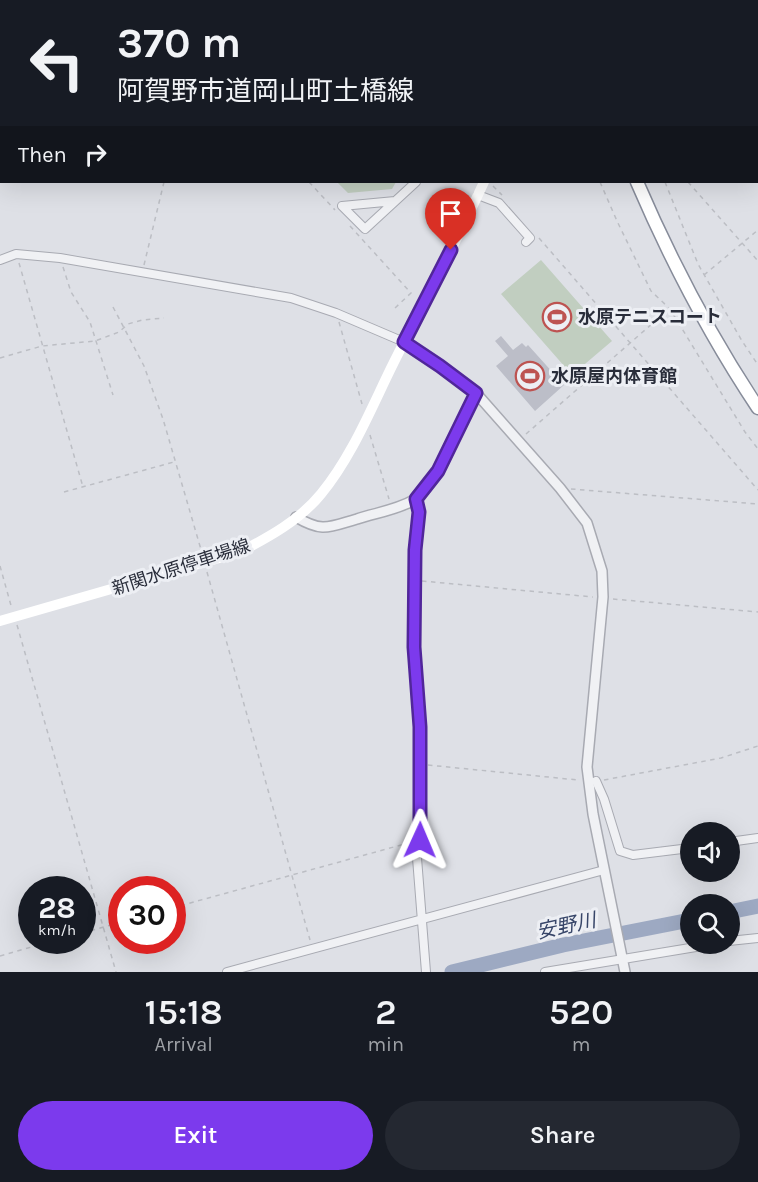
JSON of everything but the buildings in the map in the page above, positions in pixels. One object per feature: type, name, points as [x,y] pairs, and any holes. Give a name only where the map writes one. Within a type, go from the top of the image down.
[{"type":"highway","points":[[637,183],[692,298],[758,408]]},
{"type":"main road","name":"新関水原停車場線","points":[[0,621],[240,552],[270,537],[296,517],[320,495],[339,470],[485,183]]},
{"type":"street","points":[[395,201],[342,206],[365,229],[415,183]]},
{"type":"street","points":[[478,195],[499,203],[530,238],[526,242]]},
{"type":"street","points":[[0,260],[16,254],[60,258],[291,298],[336,313],[404,342],[440,366],[476,393],[519,441],[560,488],[586,523],[602,571],[603,597],[587,750],[592,781],[593,814],[625,972]]},
{"type":"street","points":[[296,517],[312,526],[326,528],[416,499],[438,471],[476,393]]},
{"type":"street","points":[[416,499],[419,512],[415,550],[414,647],[421,764],[420,840],[417,858],[426,972]]},
{"type":"street","points":[[592,781],[604,799],[620,851],[633,855],[680,849]]},
{"type":"street","points":[[740,840],[758,838]]},
{"type":"street","points":[[226,972],[604,870]]},
{"type":"street","points":[[740,940],[758,938]]},
{"type":"street","points":[[545,972],[680,949]]},
{"type":"path","points":[[142,273],[164,183]]},
{"type":"path","points":[[310,183],[340,216]]},
{"type":"path","points":[[487,183],[504,197]]},
{"type":"path","points":[[600,183],[651,291],[670,309],[745,432],[758,449]]},
{"type":"path","points":[[665,183],[698,264],[758,365]]},
{"type":"path","points":[[689,183],[758,261]]},
{"type":"path","points":[[348,224],[411,293],[395,308]]},
{"type":"path","points":[[705,275],[758,230]]},
{"type":"path","points":[[535,233],[758,490]]},
{"type":"path","points":[[16,254],[83,487]]},
{"type":"path","points":[[60,258],[71,292],[90,322],[113,395]]},
{"type":"path","points":[[113,307],[144,366],[174,462],[205,562],[313,949]]},
{"type":"path","points":[[519,441],[670,309]]},
{"type":"path","points":[[0,358],[42,346],[95,341],[128,324],[164,318]]},
{"type":"path","points":[[64,492],[174,462]]},
{"type":"path","points":[[560,488],[758,504]]},
{"type":"path","points":[[0,566],[116,972]]},
{"type":"path","points":[[415,581],[758,612]]},
{"type":"path","points":[[421,764],[592,781],[612,780],[721,758],[758,746]]},
{"type":"path","points":[[186,904],[420,840]]},
{"type":"path","points":[[96,929],[108,926]]},
{"type":"path","points":[[0,956],[18,951]]},
{"type":"green space","points":[[338,183],[395,183],[392,189],[348,193]]},
{"type":"green space","name":"水原テニスコート","points":[[541,260],[612,341],[572,375],[501,294]]},
{"type":"waterway","name":"安野川","points":[[740,910],[758,906]]},
{"type":"waterway","name":"安野川","points":[[452,972],[563,945],[680,922]]},
{"type":"place","name":"水原テニスコート","points":[[557,317]]},
{"type":"place","name":"水原屋内体育館","points":[[530,376]]},
{"type":"route","points":[[420,840],[420,727],[414,647],[415,550],[419,512],[416,499],[438,471],[476,393],[404,342],[451,250]]}]
